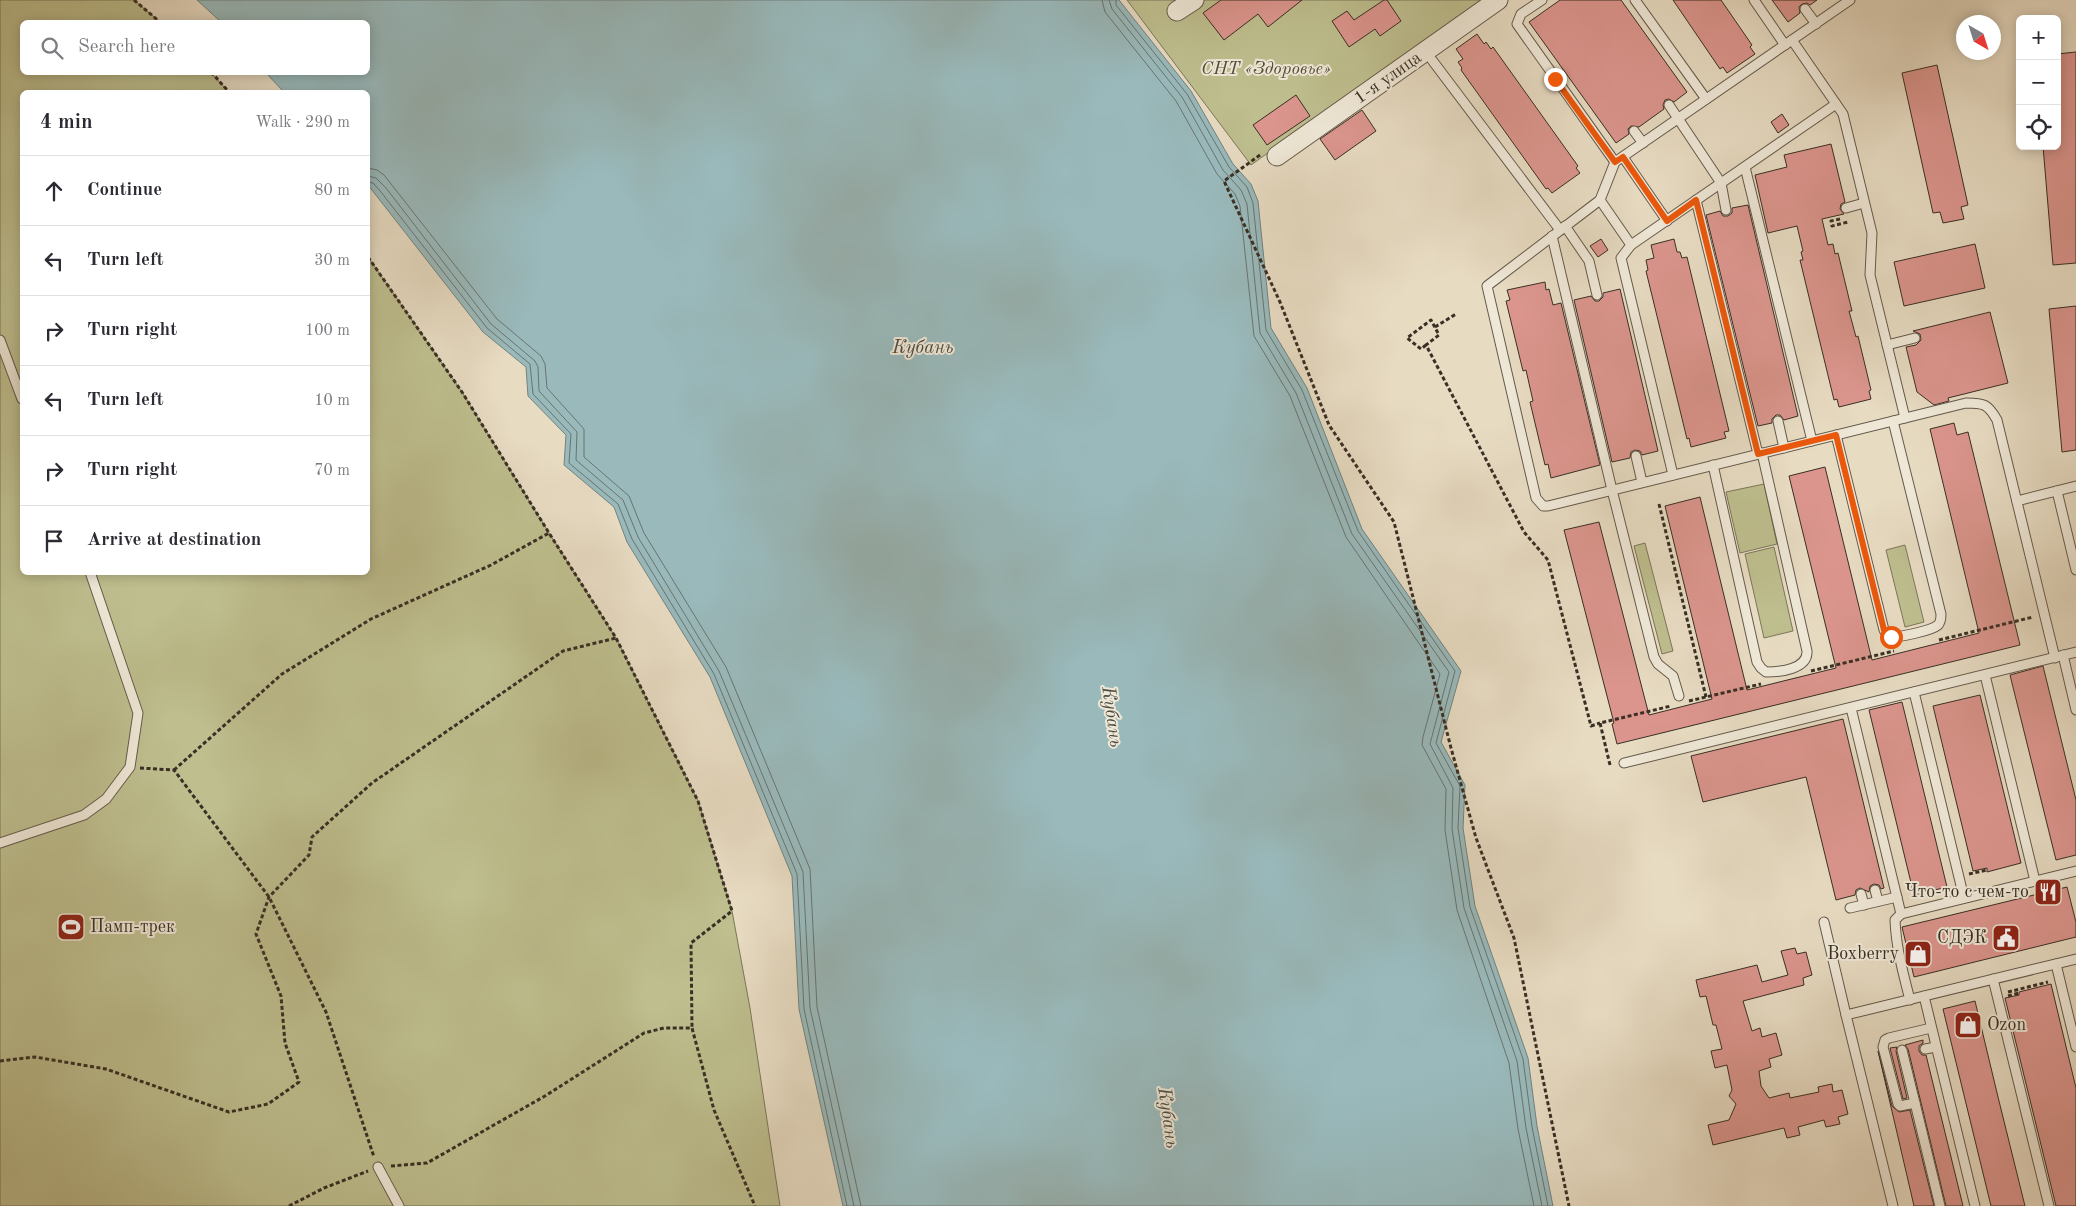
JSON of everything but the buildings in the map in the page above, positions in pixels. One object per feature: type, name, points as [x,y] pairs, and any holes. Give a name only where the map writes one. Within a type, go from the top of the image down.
[{"type":"street","points":[[1177,12],[1194,0]]},
{"type":"street","name":"1-я улица","points":[[1270,154],[1498,0]]},
{"type":"lane","points":[[1542,0],[1522,14],[1517,24],[1667,221]]},
{"type":"lane","points":[[1635,0],[1706,99]]},
{"type":"lane","points":[[1754,0],[1843,114],[1872,234],[1870,275],[1905,418]]},
{"type":"lane","points":[[1843,2],[1816,24],[1619,160],[1600,200],[1487,286],[1534,492],[1538,502],[1543,506],[1548,506],[1966,403],[1982,403],[1991,409],[1997,420],[2059,657],[2076,710]]},
{"type":"lane","points":[[1805,9],[1816,24]]},
{"type":"lane","points":[[1432,60],[1589,261],[1597,295]]},
{"type":"lane","points":[[1673,475],[1621,258],[1631,245],[1836,104]]},
{"type":"lane","points":[[1669,105],[1721,183],[1726,210]]},
{"type":"lane","points":[[1634,131],[1642,143]]},
{"type":"lane","points":[[1745,167],[1812,441]]},
{"type":"lane","points":[[1600,200],[1631,245]]},
{"type":"lane","points":[[1696,200],[1807,651],[1805,662],[1797,667],[1766,672],[1757,662],[1713,465]]},
{"type":"lane","points":[[1846,208],[1864,203]]},
{"type":"lane","points":[[1552,236],[1654,657],[1658,664],[1673,676],[1679,696]]},
{"type":"lane","points":[[1887,345],[1915,338]]},
{"type":"lane","points":[[0,340],[20,393]]},
{"type":"lane","points":[[1778,421],[1784,448]]},
{"type":"lane","points":[[1836,435],[1884,630],[1891,637],[1904,635],[1931,628],[1938,625],[1941,620],[1893,421]]},
{"type":"lane","points":[[1636,456],[1642,482]]},
{"type":"lane","points":[[2017,501],[2076,486]]},
{"type":"lane","points":[[2057,491],[2076,570]]},
{"type":"lane","points":[[0,843],[84,816],[106,799],[130,767],[138,713],[91,575]]},
{"type":"lane","points":[[1624,763],[2076,652]]},
{"type":"lane","points":[[1985,675],[2024,855],[2035,881]]},
{"type":"lane","points":[[1914,692],[1964,898]]},
{"type":"lane","points":[[1851,708],[1901,914]]},
{"type":"lane","points":[[1910,1000],[1896,942],[1895,920],[1901,914],[2076,871]]},
{"type":"lane","points":[[1876,890],[1878,901]]},
{"type":"lane","points":[[1861,894],[1864,905]]},
{"type":"lane","points":[[1850,908],[1897,897]]},
{"type":"lane","points":[[1824,922],[1893,1206]]},
{"type":"lane","points":[[1846,1015],[2076,959]]},
{"type":"lane","points":[[2056,964],[2076,1047]]},
{"type":"lane","points":[[1994,979],[2049,1206]]},
{"type":"lane","points":[[2053,994],[2062,991]]},
{"type":"lane","points":[[1924,996],[1974,1206]]},
{"type":"lane","points":[[1915,1103],[1900,1106],[1898,1104],[1883,1043],[1889,1038],[1931,1028]]},
{"type":"lane","points":[[1925,1050],[1936,1047]]},
{"type":"lane","points":[[1902,1050],[1940,1206]]},
{"type":"lane","points":[[378,1167],[399,1206]]},
{"type":"path","points":[[134,0],[158,20]]},
{"type":"path","points":[[214,75],[227,90]]},
{"type":"path","points":[[1270,154],[1224,181],[1280,302],[1329,425],[1394,522],[1450,748],[1476,838],[1514,938],[1569,1206]]},
{"type":"path","points":[[370,260],[462,392],[549,534],[616,638],[698,801],[732,911],[691,943],[692,1028],[714,1110],[754,1205],[748,1206]]},
{"type":"path","points":[[1435,327],[1456,314]]},
{"type":"path","points":[[1431,320],[1439,335],[1426,345],[1421,349],[1406,338],[1431,320]]},
{"type":"path","points":[[1426,345],[1524,532],[1548,560],[1591,726],[1600,723]]},
{"type":"path","points":[[1659,504],[1706,697]]},
{"type":"path","points":[[130,767],[174,770],[282,674],[370,619],[491,564],[549,534]]},
{"type":"path","points":[[0,1061],[35,1057],[106,1069],[229,1112],[268,1104],[299,1082],[285,1043],[281,996],[256,934],[269,898],[309,855],[312,838],[372,783],[563,651],[616,638]]},
{"type":"path","points":[[174,770],[269,898],[326,1012],[378,1167]]},
{"type":"path","points":[[1974,873],[1987,870]]},
{"type":"path","points":[[2004,993],[2051,982]]},
{"type":"path","points":[[290,1206],[324,1188],[378,1167],[427,1163],[545,1096],[644,1033],[664,1028],[692,1028]]},
{"type":"green space","points":[[0,0],[134,0],[158,20],[20,20],[20,75],[213,75],[227,90],[20,90],[20,575],[370,575],[370,260],[462,392],[616,638],[698,801],[732,911],[750,1008],[780,1206],[0,1206]]},
{"type":"green space","name":"СНТ «Здоровье»","points":[[1127,0],[1482,0],[1251,165]]},
{"type":"green space","points":[[1764,484],[1777,544],[1740,553],[1726,492]]},
{"type":"green space","points":[[1645,543],[1673,651],[1662,654],[1634,546]]},
{"type":"green space","points":[[1905,545],[1924,622],[1905,627],[1886,550]]},
{"type":"green space","points":[[1774,547],[1793,631],[1764,638],[1745,554]]},
{"type":"water","name":"Кубань","points":[[197,0],[1119,0],[1191,91],[1233,164],[1251,184],[1258,201],[1271,328],[1307,388],[1362,529],[1461,671],[1441,742],[1465,785],[1463,828],[1475,906],[1528,1058],[1537,1126],[1553,1206],[843,1206],[799,1009],[792,876],[710,677],[627,542],[614,507],[564,465],[566,435],[528,396],[526,367],[483,332],[370,188],[370,90],[282,90],[268,75],[370,75],[370,20],[219,20]]},
{"type":"place","name":"Что-то с чем-то","points":[[2048,892]]},
{"type":"place","name":"Памп-трек","points":[[71,927]]},
{"type":"place","name":"СДЭК","points":[[2006,938]]},
{"type":"place","name":"Boxberry","points":[[1918,954]]},
{"type":"place","name":"Ozon","points":[[1968,1025]]},
{"type":"route","points":[[1555,79],[1615,162],[1623,157],[1667,221],[1696,200],[1758,454],[1836,435],[1884,630],[1891,637]]}]
